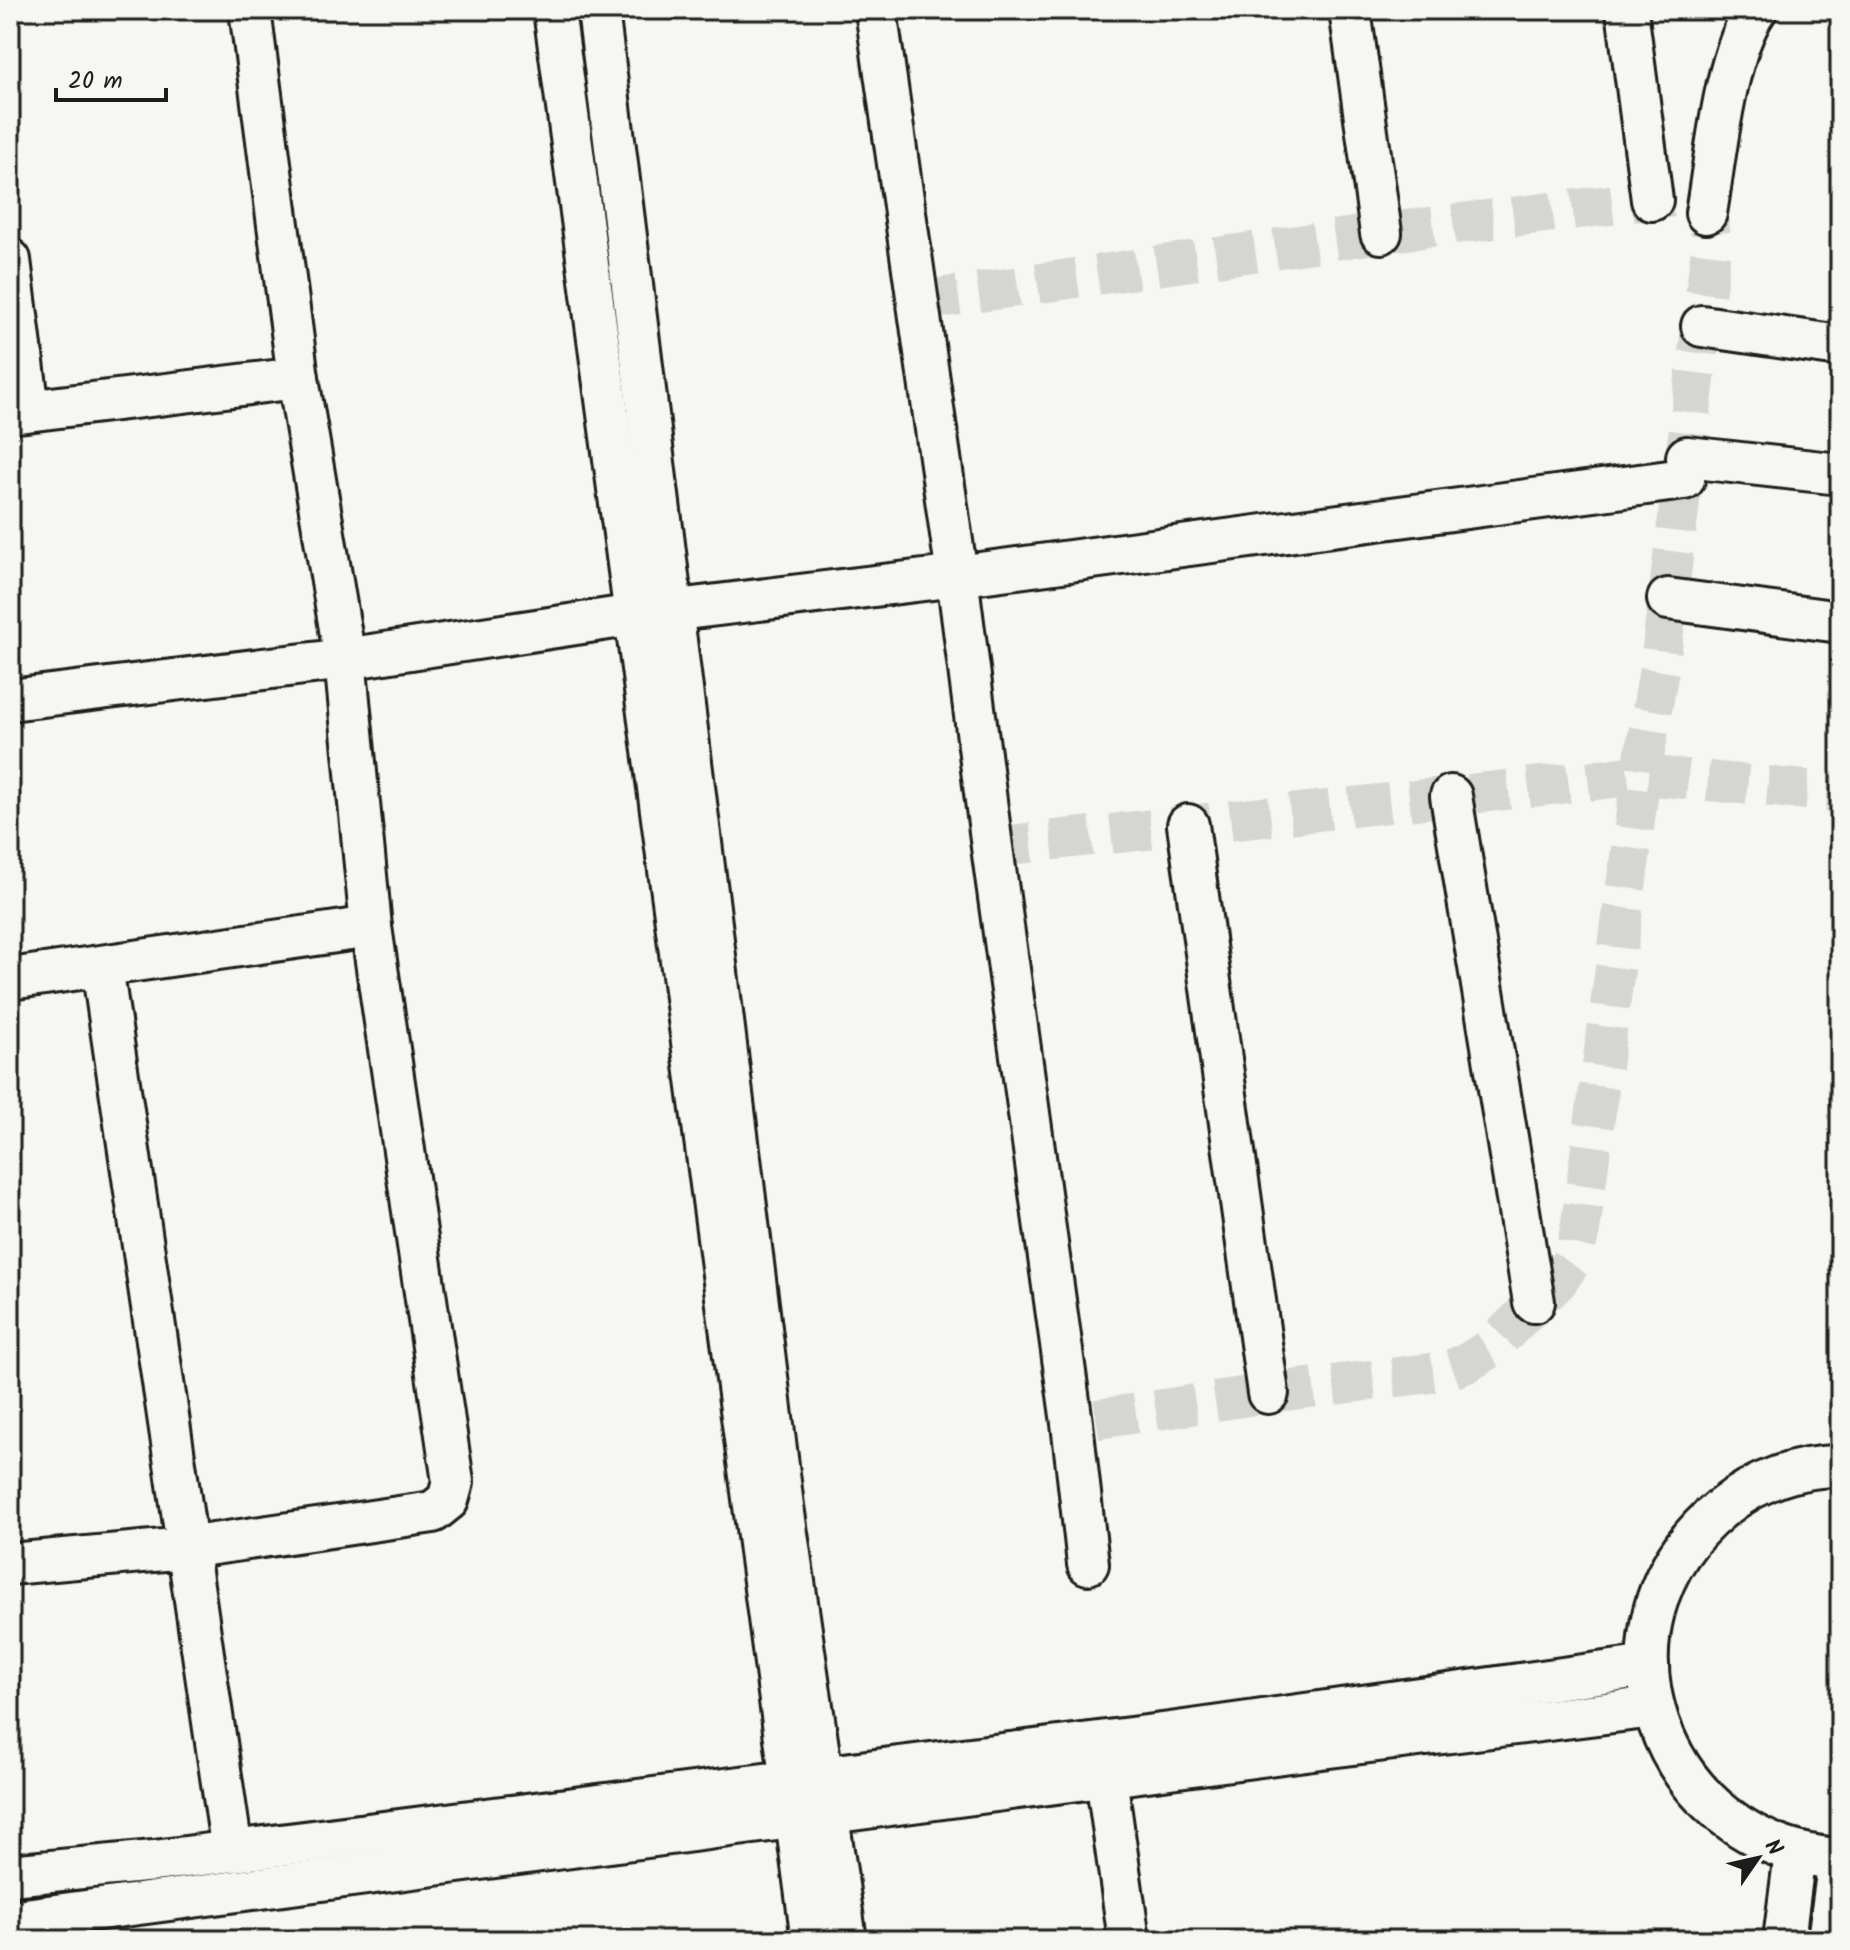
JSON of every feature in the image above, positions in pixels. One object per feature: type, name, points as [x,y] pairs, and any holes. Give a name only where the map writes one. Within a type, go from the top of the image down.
[{"type":"street","points":[[10,1564],[186,1548],[433,1512],[448,1500],[453,1482],[371,927],[345,659],[298,378],[250,10]]},
{"type":"street","points":[[554,10],[654,613],[809,1797],[812,1940]]},
{"type":"street","points":[[598,10],[654,613]]},
{"type":"street","points":[[876,10],[957,576],[1072,1423],[1088,1564]]},
{"type":"street","points":[[1350,10],[1381,233]]},
{"type":"street","points":[[1627,10],[1652,200]]},
{"type":"street","points":[[1706,213],[1730,76],[1745,26],[1756,10]]},
{"type":"street","points":[[10,260],[20,412],[298,378]]},
{"type":"street","points":[[1702,326],[1840,346]]},
{"type":"street","points":[[10,700],[345,659],[654,613],[957,576],[1685,468],[1840,474]]},
{"type":"street","points":[[1668,599],[1840,622]]},
{"type":"street","points":[[1451,796],[1534,1302]]},
{"type":"street","points":[[1188,825],[1268,1393]]},
{"type":"street","points":[[10,979],[371,927]]},
{"type":"street","points":[[102,967],[232,1851]]},
{"type":"street","points":[[1828,1940],[1839,1859],[1795,1853],[1766,1843],[1715,1811],[1676,1764],[1663,1736],[1654,1707],[1648,1666],[1650,1633],[1657,1601],[1670,1571],[1688,1543],[1710,1519],[1735,1498],[1764,1482],[1795,1471],[1840,1466]]},
{"type":"street","points":[[10,1921],[809,1797],[1170,1733],[1648,1666]]},
{"type":"street","points":[[10,1875],[809,1797],[1106,1777],[1654,1707]]},
{"type":"street","points":[[1106,1777],[1129,1940]]},
{"type":"street","points":[[809,1797],[846,1940]]},
{"type":"street","points":[[1784,1940],[1795,1853]]},
{"type":"tunnel","points":[[919,301],[1381,233],[1675,197],[1701,208],[1710,227],[1711,248],[1660,664],[1641,775],[1580,1230],[1573,1259],[1558,1281],[1489,1349],[1467,1363],[1446,1371],[1268,1393],[1072,1423]]},
{"type":"tunnel","points":[[992,847],[1641,775],[1840,793]]}]
